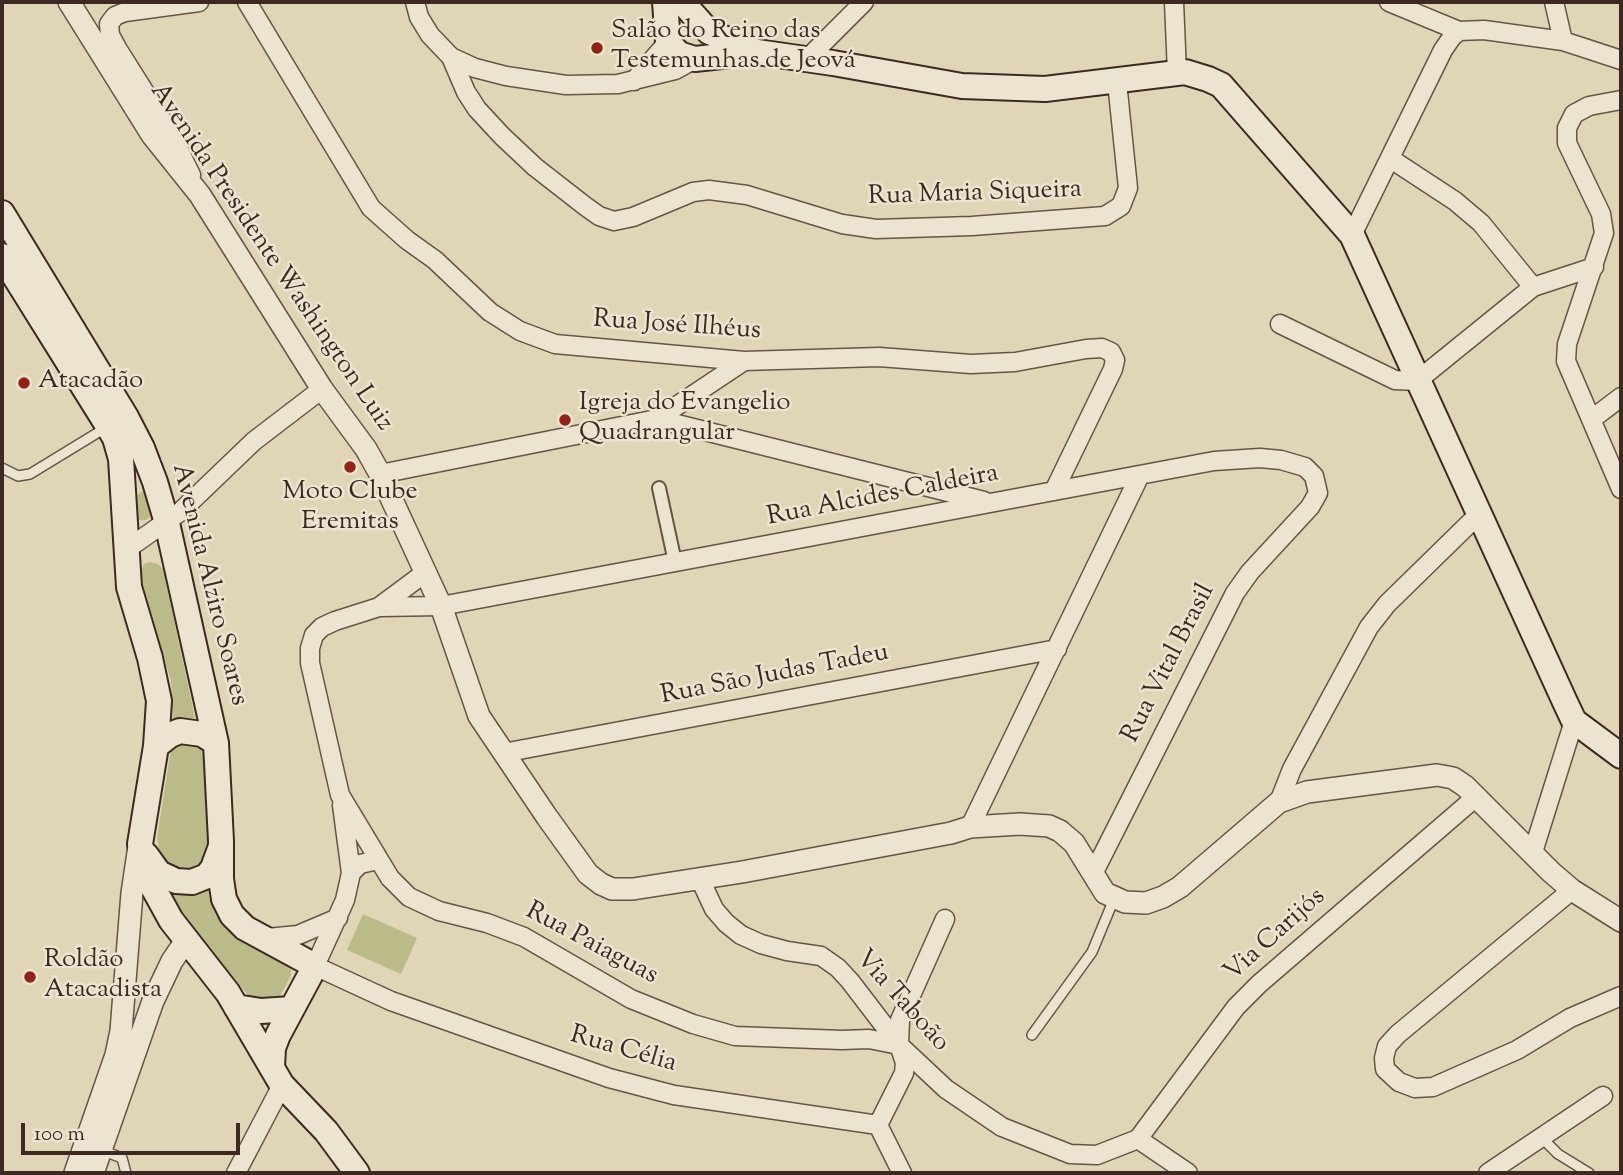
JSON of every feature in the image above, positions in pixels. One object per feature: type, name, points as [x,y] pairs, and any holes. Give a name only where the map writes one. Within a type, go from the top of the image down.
[{"type":"main road","points":[[665,2],[668,42],[678,54],[695,59],[757,52],[962,86],[998,89],[1045,89],[1185,72],[1208,79],[1229,92],[1352,236],[1549,673],[1574,721],[1621,756]]},
{"type":"main road","points":[[668,42],[680,26],[696,18]]},
{"type":"main road","points":[[696,18],[757,52]]},
{"type":"main road","points":[[695,59],[696,18]]},
{"type":"main road","name":"Avenida Alziro Soares","points":[[2,213],[126,416],[142,448],[167,523],[216,743],[224,899],[232,915],[246,928],[315,966]]},
{"type":"main road","points":[[2,256],[115,438],[124,472],[129,587],[150,658],[159,701],[156,746],[140,844],[187,939],[216,975],[277,1076],[326,1131],[357,1173]]},
{"type":"main road","points":[[156,746],[180,731],[202,734],[216,743]]},
{"type":"main road","points":[[158,885],[176,881],[192,882],[207,876],[222,842]]},
{"type":"main road","points":[[277,1076],[273,1048],[315,966]]},
{"type":"main road","points":[[236,1007],[261,1012],[292,1009]]},
{"type":"street","name":"Avenida Presidente Washington Luiz","points":[[69,2],[152,135],[200,195],[322,389],[366,449],[441,606],[480,716],[503,754],[588,874],[612,889],[633,889],[951,833],[970,827],[1020,824],[1049,826],[1060,831],[1074,844],[1093,874]]},
{"type":"street","points":[[199,2],[136,5],[115,16],[109,24],[110,35],[171,134],[200,195]]},
{"type":"street","name":"Rua José Ilhéus","points":[[247,2],[372,208],[407,240],[435,260],[490,312],[520,331],[555,344],[744,361],[879,357],[971,364],[1015,362],[1086,349],[1102,348],[1111,352],[1115,360],[1113,369],[1054,491]]},
{"type":"street","points":[[415,2],[419,17],[430,35],[451,57],[475,68],[543,83],[591,86],[634,81],[675,70],[695,59]]},
{"type":"street","points":[[807,59],[864,2]]},
{"type":"street","points":[[1174,2],[1177,73]]},
{"type":"street","points":[[1390,2],[1460,31],[1484,30],[1563,41],[1621,60]]},
{"type":"street","points":[[1554,2],[1563,41]]},
{"type":"street","points":[[1352,236],[1443,50],[1460,31]]},
{"type":"street","points":[[634,81],[668,42]]},
{"type":"street","name":"Rua Maria Siqueira","points":[[451,57],[466,92],[477,109],[502,136],[535,167],[585,206],[599,216],[614,221],[633,218],[693,192],[709,190],[747,195],[842,224],[876,229],[972,226],[1105,216],[1121,206],[1128,188],[1117,82]]},
{"type":"street","points":[[1621,100],[1589,106],[1574,114],[1567,128],[1567,143],[1601,214],[1604,233],[1567,344],[1566,361],[1621,489]]},
{"type":"street","points":[[1391,159],[1455,201],[1481,223],[1533,287]]},
{"type":"street","points":[[1280,324],[1395,380],[1417,381],[1533,287],[1594,267]]},
{"type":"street","points":[[380,474],[657,419],[744,361]]},
{"type":"street","points":[[127,549],[167,523],[254,441],[322,389]]},
{"type":"street","points":[[1592,419],[1621,397]]},
{"type":"street","points":[[657,419],[990,503]]},
{"type":"street","name":"Rua Alcides Caldeira","points":[[441,606],[1214,461],[1271,459],[1305,467],[1314,476],[1318,493]]},
{"type":"street","points":[[970,827],[1140,475]]},
{"type":"street","points":[[913,484],[922,494],[919,512],[913,518]]},
{"type":"street","points":[[659,488],[675,562]]},
{"type":"street","name":"Rua Vital Brasil","points":[[1093,874],[1235,593],[1250,572],[1310,506],[1318,493]]},
{"type":"street","points":[[1279,802],[1292,769],[1369,627],[1387,604],[1478,515]]},
{"type":"street","name":"Rua Paiaguas","points":[[426,572],[379,607],[322,627],[314,635],[310,648],[313,685],[340,795],[390,878],[409,897],[439,911],[487,923],[524,937],[631,999],[693,1024],[736,1036],[869,1039],[899,1045]]},
{"type":"street","name":"Rua Paiaguas","points":[[379,607],[441,606]]},
{"type":"street","name":"Rua São Judas Tadeu","points":[[503,754],[1057,649]]},
{"type":"street","points":[[1533,852],[1574,721]]},
{"type":"street","points":[[1093,874],[1105,893],[1125,902],[1146,903],[1163,897],[1199,873],[1279,802],[1307,792],[1437,775],[1453,778],[1572,890],[1621,921]]},
{"type":"street","points":[[315,966],[345,900],[351,873],[340,795]]},
{"type":"street","name":"Via Carijós","points":[[1138,1139],[1236,1007],[1259,984],[1476,797]]},
{"type":"street","points":[[75,1173],[116,1055],[121,1031],[132,893],[140,844]]},
{"type":"street","points":[[351,873],[360,864],[378,860]]},
{"type":"street","name":"Via Taboão","points":[[700,879],[714,909],[741,935],[774,948],[821,956],[838,968],[899,1045],[946,1089],[1002,1127],[1070,1154],[1097,1155],[1138,1139]]},
{"type":"street","points":[[1572,890],[1398,1034],[1387,1046],[1385,1069],[1399,1082],[1415,1088],[1433,1087],[1517,1050],[1570,1018],[1621,996]]},
{"type":"street","points":[[267,938],[298,935],[338,918]]},
{"type":"street","points":[[902,1173],[878,1125],[904,1073],[905,1063],[899,1045],[900,1020],[946,919]]},
{"type":"street","points":[[93,1173],[153,1001],[172,961],[187,939]]},
{"type":"street","name":"Rua Célia","points":[[315,966],[401,1005],[609,1077],[674,1095],[878,1125]]},
{"type":"street","points":[[236,1173],[277,1076]]},
{"type":"street","points":[[1488,1173],[1603,1096]]},
{"type":"street","points":[[1138,1139],[1188,1173]]},
{"type":"lane","points":[[2,468],[18,476],[30,474],[108,426]]},
{"type":"lane","points":[[1032,1035],[1092,952],[1115,897]]},
{"type":"lane","points":[[1541,1137],[1558,1154],[1589,1173]]},
{"type":"lane","points":[[101,1150],[122,1158],[126,1173]]},
{"type":"green space","points":[[142,491],[148,494],[152,515],[146,520],[138,520],[135,513],[137,496]]},
{"type":"green space","points":[[150,562],[163,569],[195,718],[173,723],[171,681],[140,574],[144,564]]},
{"type":"green space","points":[[185,741],[200,745],[204,756],[208,852],[204,861],[196,868],[181,871],[168,867],[160,855],[157,838],[171,749]]},
{"type":"green space","points":[[211,886],[291,965],[291,976],[280,996],[268,1001],[248,995],[185,918],[170,894],[185,894]]},
{"type":"green space","points":[[363,914],[417,938],[401,974],[347,950]]},
{"type":"place","name":"Salão do Reino das Testemunhas de Jeová","points":[[597,48]]},
{"type":"place","name":"Atacadão","points":[[24,383]]},
{"type":"place","name":"Igreja do Evangelio Quadrangular","points":[[565,420]]},
{"type":"place","name":"Moto Clube Eremitas","points":[[350,467]]},
{"type":"place","name":"Roldão Atacadista","points":[[30,977]]}]
